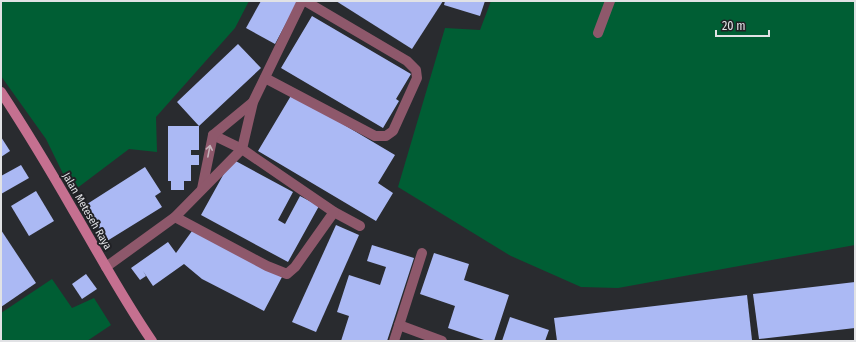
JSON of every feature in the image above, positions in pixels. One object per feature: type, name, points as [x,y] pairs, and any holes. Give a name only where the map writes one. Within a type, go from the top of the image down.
[{"type":"main road","name":"Jalan Meteseh Raya","points":[[1,92],[69,202],[132,313],[152,341]]},
{"type":"street","points":[[106,267],[175,217],[242,149],[254,102],[265,78],[303,1],[407,60],[416,70],[417,78],[393,131],[386,136],[375,136],[265,78]]},
{"type":"street","points":[[598,33],[610,1]]},
{"type":"street","points":[[202,189],[213,135],[254,102]]},
{"type":"street","points":[[213,135],[242,149],[334,212],[360,226]]},
{"type":"street","points":[[175,217],[267,266],[287,274],[295,266],[334,212]]},
{"type":"street","points":[[394,341],[422,253]]},
{"type":"street","points":[[399,325],[442,341]]},
{"type":"green space","points":[[1,1],[249,1],[235,28],[156,117],[157,152],[129,149],[72,192],[46,139],[1,76]]},
{"type":"green space","points":[[491,1],[855,1],[855,245],[618,288],[581,287],[511,256],[398,187],[445,28],[480,30]]},
{"type":"green space","points":[[52,279],[72,308],[94,298],[111,325],[87,341],[1,341],[1,313]]},
{"type":"building","points":[[261,1],[298,1],[275,44],[246,28]]},
{"type":"building","points":[[336,1],[443,1],[412,49]]},
{"type":"building","points":[[445,1],[485,1],[480,16],[444,5]]},
{"type":"building","points":[[312,16],[411,74],[396,99],[399,101],[383,128],[281,68]]},
{"type":"building","points":[[238,44],[261,68],[199,126],[177,102]]},
{"type":"building","points":[[292,94],[395,155],[378,183],[393,193],[376,221],[258,151]]},
{"type":"building","points":[[168,126],[199,126],[199,150],[191,150],[191,155],[199,155],[199,165],[191,165],[191,181],[184,181],[184,190],[171,190],[171,181],[168,181]]},
{"type":"building","points":[[1,137],[10,151],[1,157]]},
{"type":"building","points":[[232,159],[293,192],[278,220],[285,224],[300,196],[319,206],[288,262],[201,215]]},
{"type":"building","points":[[21,165],[29,178],[1,194],[1,176]]},
{"type":"building","points":[[145,167],[161,192],[155,196],[162,207],[107,241],[84,206]]},
{"type":"building","points":[[36,191],[54,221],[29,236],[11,206]]},
{"type":"building","points":[[336,225],[359,235],[316,332],[292,322]]},
{"type":"building","points":[[1,230],[36,283],[1,307]]},
{"type":"building","points":[[192,231],[282,277],[264,311],[202,279],[184,264],[153,286],[143,271],[146,276],[140,280],[131,268],[168,242],[176,253]]},
{"type":"building","points":[[372,245],[414,258],[387,341],[341,341],[349,316],[337,312],[349,275],[380,285],[386,267],[367,261]]},
{"type":"building","points":[[434,253],[469,264],[464,280],[509,295],[494,341],[487,341],[448,328],[455,306],[420,294]]},
{"type":"building","points":[[86,274],[97,289],[82,299],[72,284]]},
{"type":"building","points":[[855,282],[855,328],[759,339],[753,294]]},
{"type":"building","points":[[747,295],[752,340],[557,341],[554,318]]},
{"type":"building","points":[[510,317],[549,330],[545,341],[502,341]]}]
